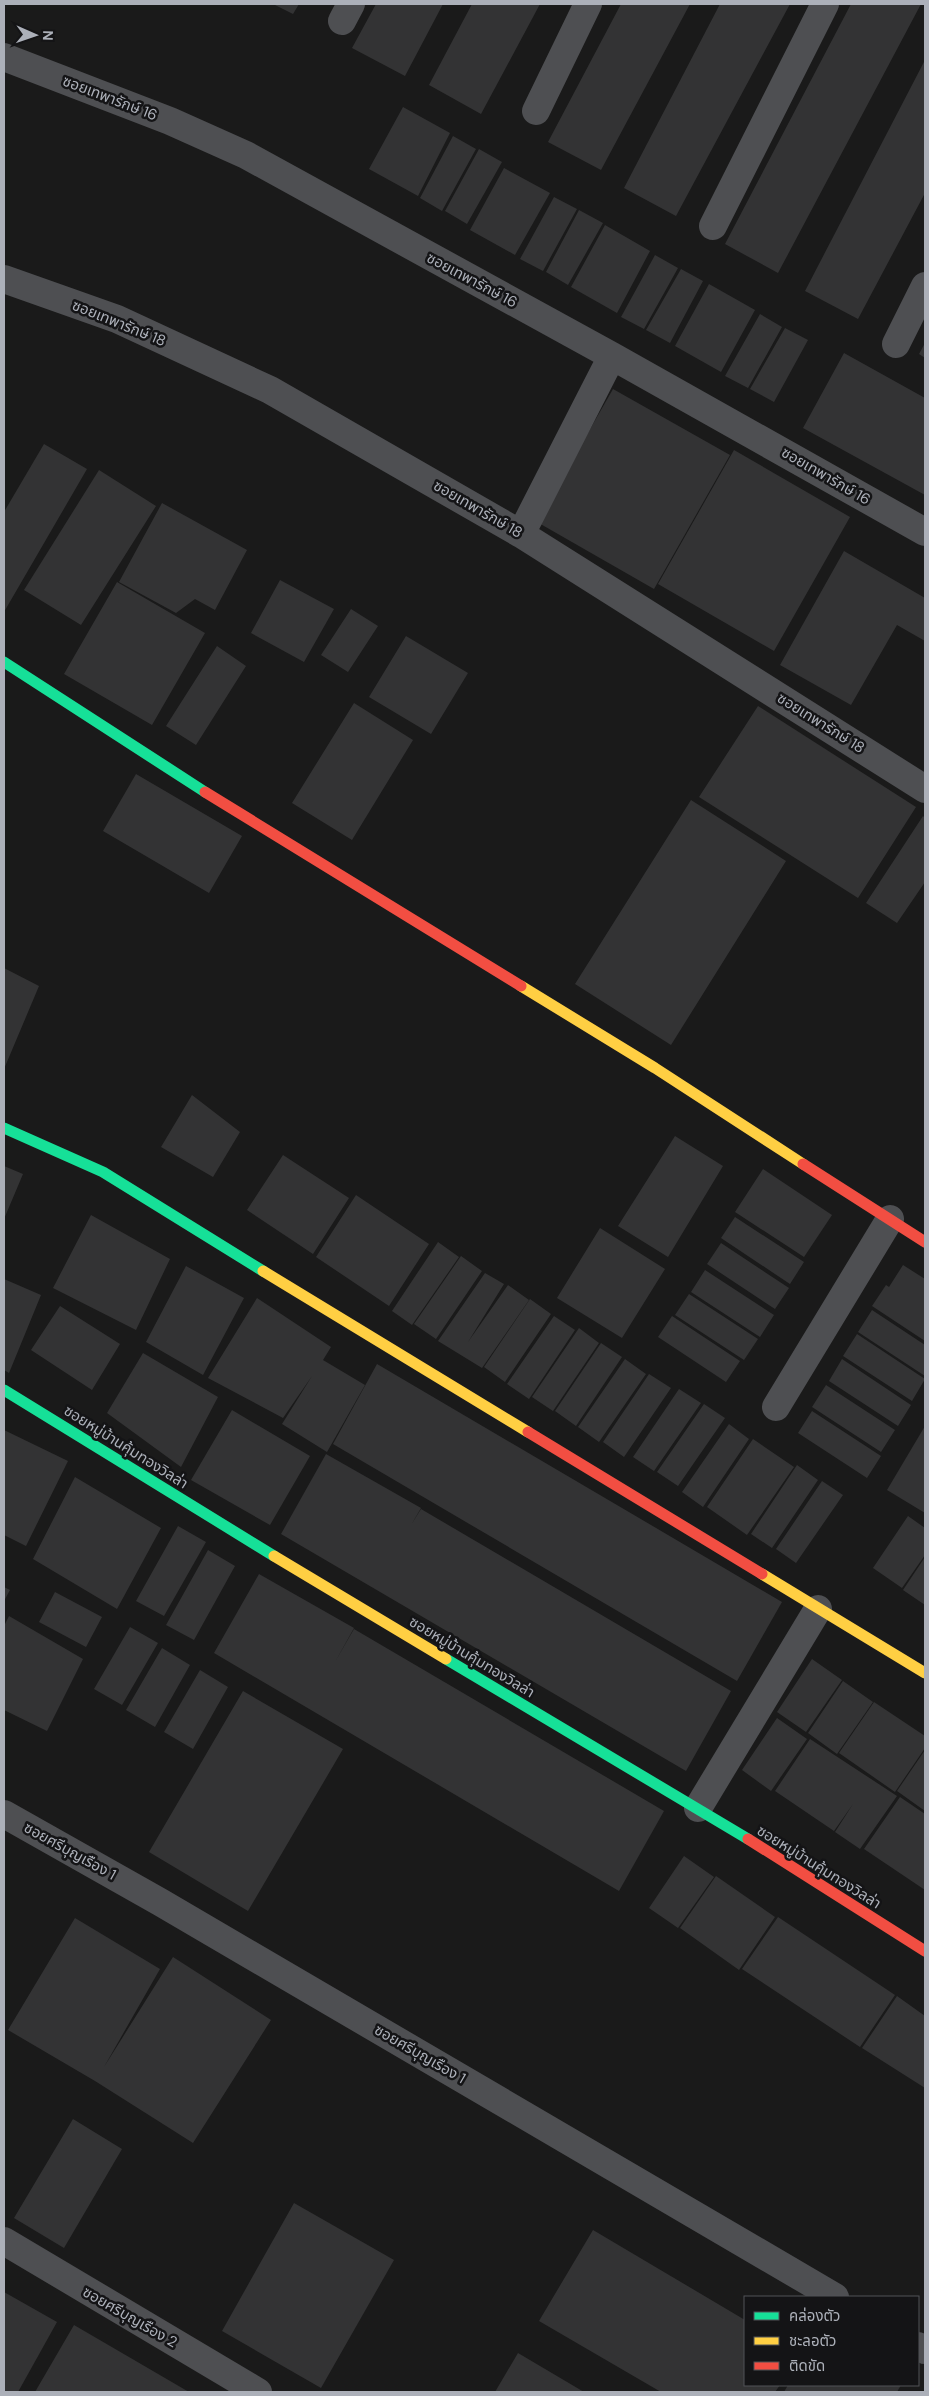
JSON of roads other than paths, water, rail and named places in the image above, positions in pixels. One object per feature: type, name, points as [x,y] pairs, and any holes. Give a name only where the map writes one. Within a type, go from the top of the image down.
[{"type":"street","points":[[536,111],[588,4]]},
{"type":"street","points":[[713,226],[825,4]]},
{"type":"street","name":"ซอยเทพารักษ์ 16","points":[[4,57],[170,121],[246,155],[612,356],[925,532]]},
{"type":"street","name":"ซอยเทพารักษ์ 18","points":[[4,279],[117,319],[270,390],[521,534],[925,789]]},
{"type":"street","points":[[896,344],[925,286]]},
{"type":"street","points":[[521,534],[612,356]]},
{"type":"street","points":[[4,662],[205,792],[655,1068],[925,1242]]},
{"type":"street","points":[[4,1128],[103,1172],[925,1674]]},
{"type":"street","points":[[776,1407],[890,1219]]},
{"type":"street","name":"ซอยหมู่บ้านคุ้มทองวิลล่า","points":[[4,1390],[329,1590],[698,1808],[925,1951]]},
{"type":"street","points":[[698,1808],[818,1609]]},
{"type":"street","name":"ซอยศรีบุญเรือง 1","points":[[4,1814],[160,1902],[833,2296]]},
{"type":"street","name":"ซอยศรีบุญเรือง 2","points":[[4,2241],[258,2392]]}]
